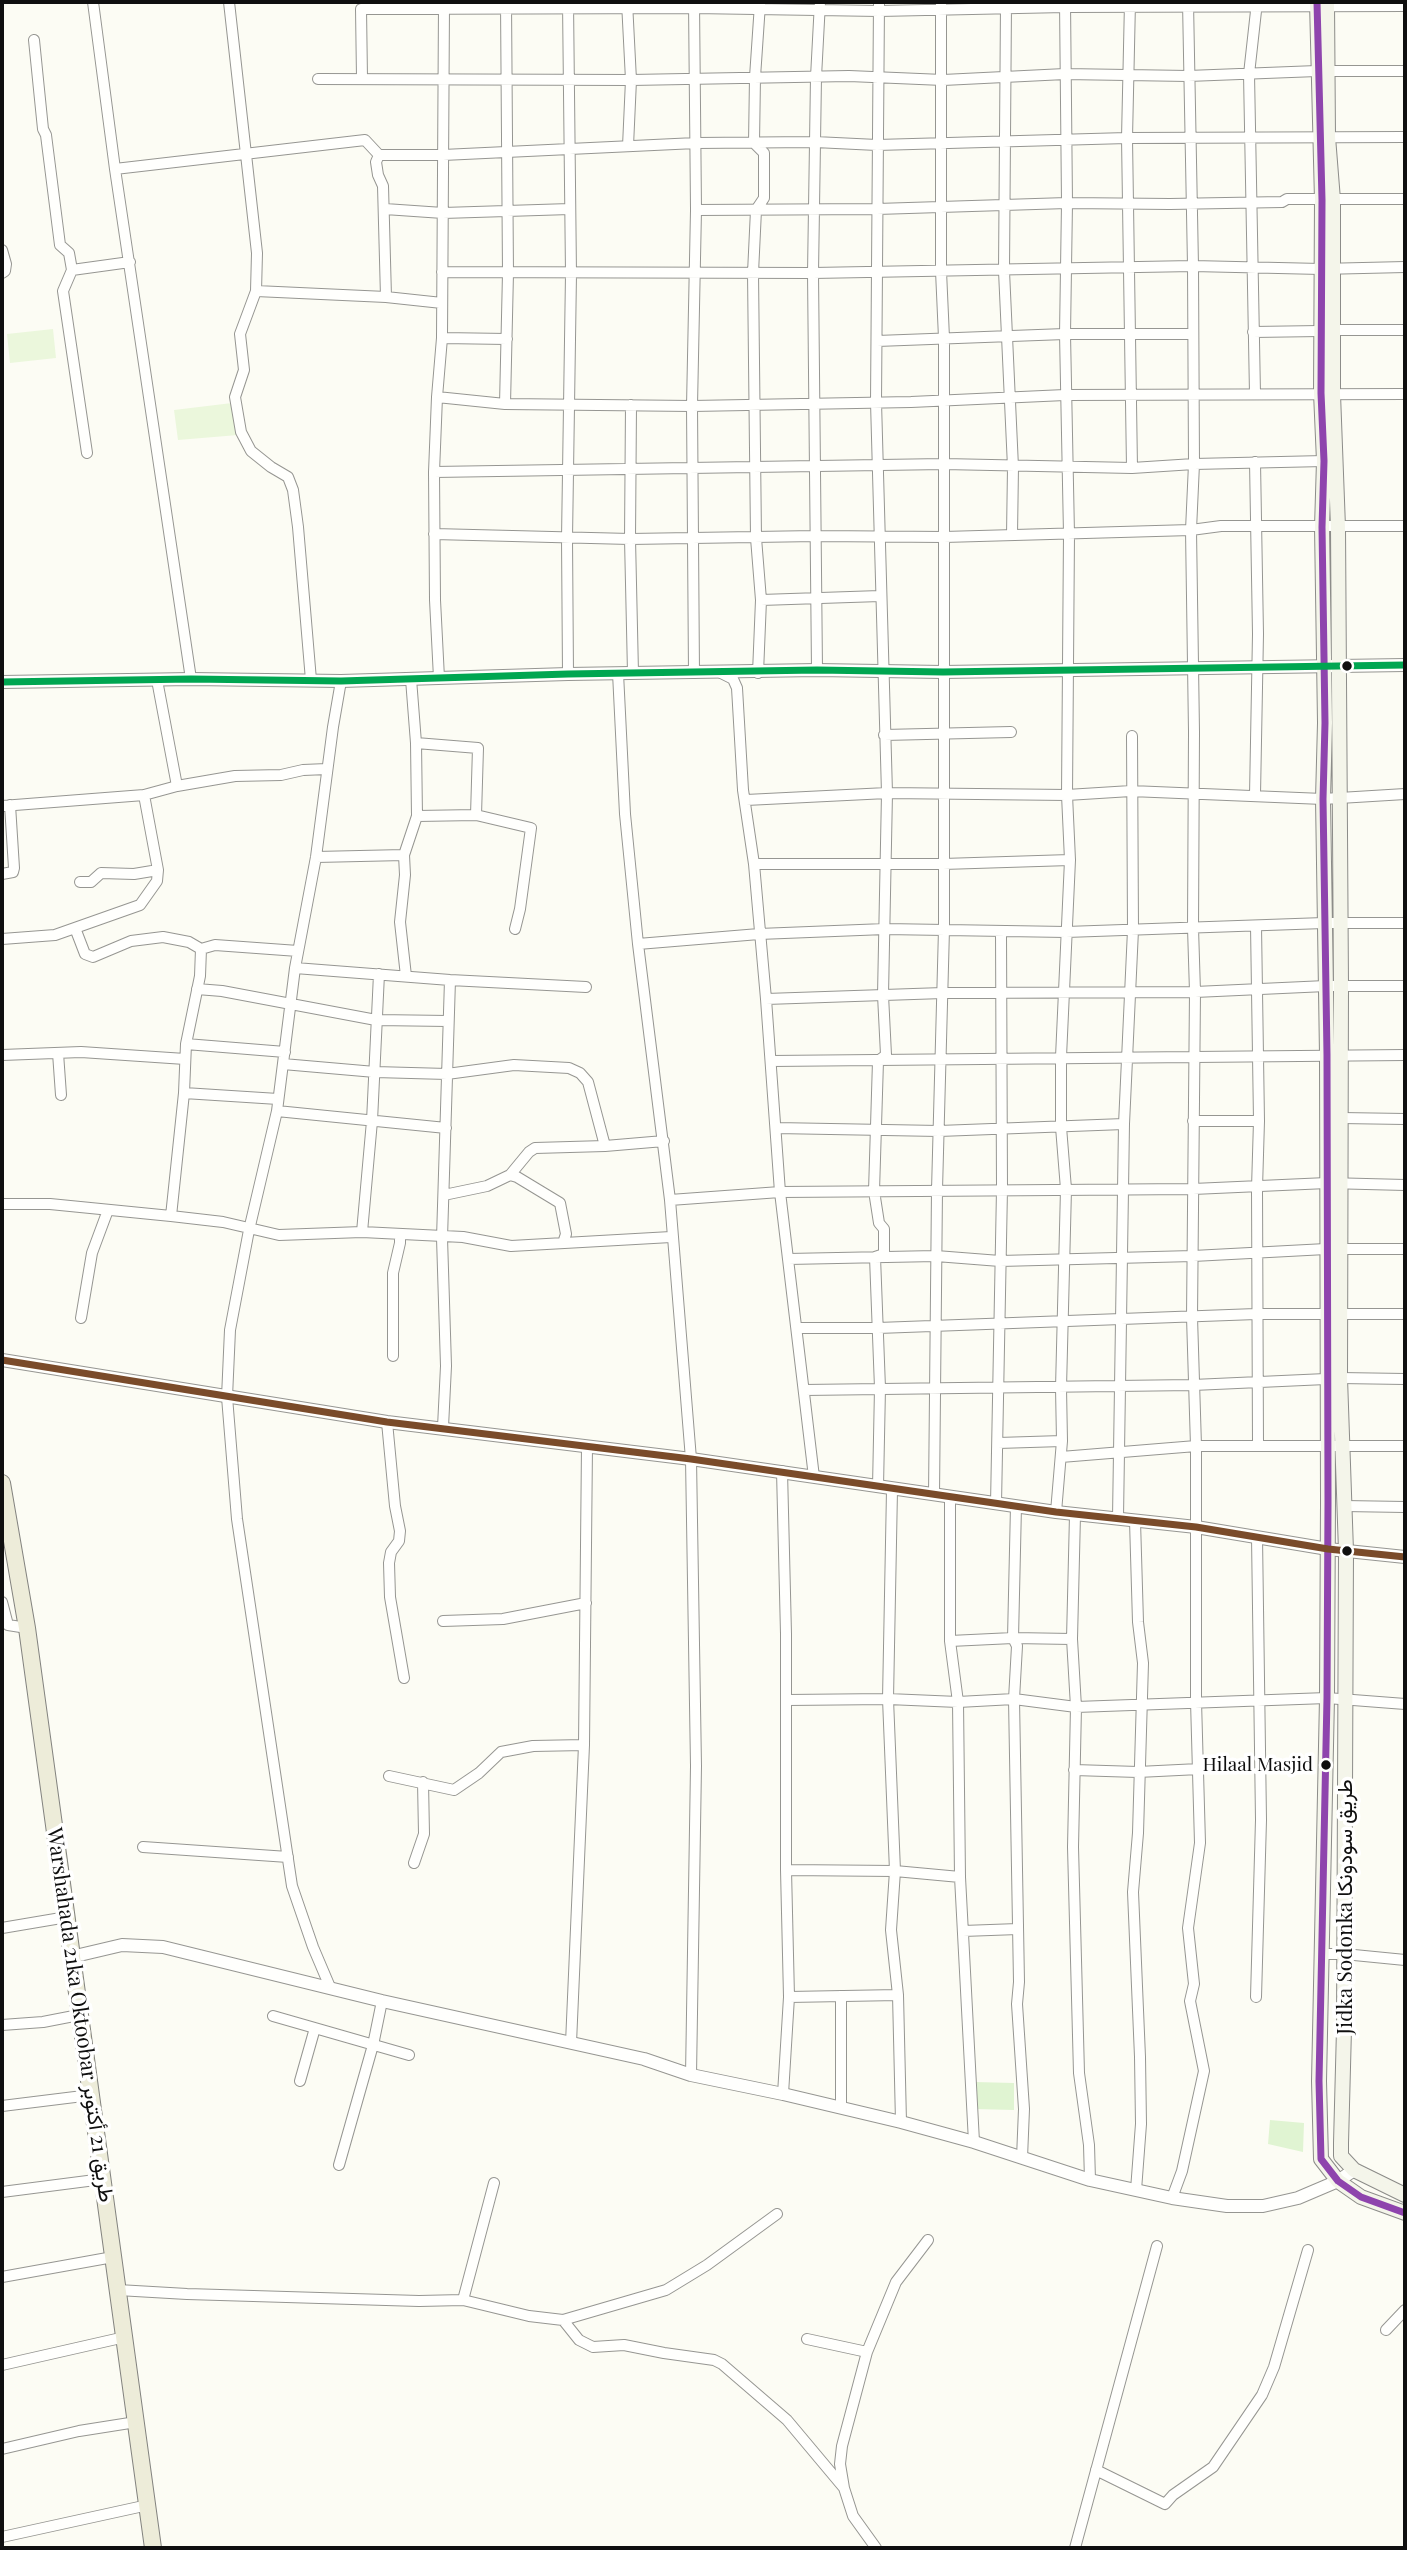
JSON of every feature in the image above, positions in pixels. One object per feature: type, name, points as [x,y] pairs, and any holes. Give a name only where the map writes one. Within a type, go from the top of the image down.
[{"type":"main road","name":"Jidka Sodonka طريق سودونكا","points":[[1322,5],[1327,200],[1327,393],[1322,527],[1338,798],[1341,986],[1334,1055],[1334,1446],[1328,1549],[1328,1698],[1319,2081],[1321,2159],[1338,2181]]},
{"type":"main road","name":"Jidka Sodonka طريق سودونكا","points":[[1327,393],[1338,527],[1323,799],[1326,986],[1341,1118],[1334,1184]]},
{"type":"main road","name":"Jidka Sodonka طريق سودونكا","points":[[1334,1446],[1344,1506],[1346,1550],[1341,2155],[1354,2170]]},
{"type":"main road","name":"Warshahada 21ka Oktoobar طريق 21 أكتوبر","points":[[2,1483],[27,1628],[153,2548]]},
{"type":"main road","points":[[1354,2170],[1405,2195]]},
{"type":"main road","points":[[1338,2181],[1361,2197],[1405,2213]]},
{"type":"street","points":[[93,2],[115,169],[191,679]]},
{"type":"street","points":[[229,2],[257,253],[256,291],[240,334],[244,370],[235,397],[241,432],[251,451],[288,477],[293,490],[311,680]]},
{"type":"street","points":[[1056,1512],[1062,1441],[1066,1189],[1061,1127],[1061,1057],[1070,860],[1067,795],[1069,534],[1065,395],[1068,203],[1065,4]]},
{"type":"street","points":[[1172,2198],[1182,2171],[1204,2071],[1190,2001],[1194,1984],[1188,1928],[1200,1843],[1192,1317],[1195,992],[1191,530],[1194,464],[1188,4]]},
{"type":"street","points":[[1255,394],[1249,74],[1257,4]]},
{"type":"street","points":[[362,78],[361,9],[444,5],[1405,6]]},
{"type":"street","points":[[439,678],[434,534],[437,397],[442,338],[444,5]]},
{"type":"street","points":[[505,404],[508,273],[506,5]]},
{"type":"street","points":[[627,5],[631,80],[628,146]]},
{"type":"street","points":[[694,5],[694,673]]},
{"type":"street","points":[[758,673],[761,600],[756,538],[753,272],[756,210],[764,198],[764,153],[754,143],[760,5]]},
{"type":"street","points":[[934,1495],[939,1058],[944,929],[941,5]]},
{"type":"street","points":[[1005,5],[1004,271],[1013,467],[1012,535]]},
{"type":"street","points":[[1130,5],[1127,138],[1132,468]]},
{"type":"street","points":[[568,6],[571,148],[566,538],[568,674]]},
{"type":"street","points":[[817,670],[813,273],[816,77],[820,6]]},
{"type":"street","points":[[878,1060],[886,1055],[883,995],[887,863],[880,596],[880,466],[876,402],[879,6]]},
{"type":"street","points":[[34,40],[43,129],[60,245],[69,253],[72,270],[63,291],[88,453]]},
{"type":"street","points":[[318,79],[631,80],[879,77],[943,80],[1066,74],[1188,76],[1405,71]]},
{"type":"street","points":[[115,169],[365,140],[379,155],[443,155],[696,143],[815,142],[877,145],[1127,138],[1405,137]]},
{"type":"street","points":[[379,155],[376,162],[383,186],[386,297]]},
{"type":"street","points":[[696,209],[877,209],[1068,203],[1191,204],[1405,199]]},
{"type":"street","points":[[384,209],[443,213],[570,209]]},
{"type":"street","points":[[2,250],[6,264],[2,273]]},
{"type":"street","points":[[72,270],[130,262]]},
{"type":"street","points":[[442,272],[813,273],[1193,266],[1326,269],[1405,267]]},
{"type":"street","points":[[256,291],[386,297],[442,303]]},
{"type":"street","points":[[1253,332],[1405,330]]},
{"type":"street","points":[[877,341],[1065,334],[1192,334]]},
{"type":"street","points":[[442,338],[507,339]]},
{"type":"street","points":[[437,397],[505,404],[692,406],[943,401],[1065,395],[1405,394]]},
{"type":"street","points":[[631,405],[630,539],[634,673]]},
{"type":"street","points":[[435,472],[944,464],[1132,468],[1324,461]]},
{"type":"street","points":[[1255,462],[1255,795]]},
{"type":"street","points":[[434,534],[630,539],[944,537],[1191,530],[1221,526],[1405,526]]},
{"type":"street","points":[[761,600],[880,596]]},
{"type":"street","points":[[2,682],[191,679],[341,681],[817,670],[1068,671],[1405,665]]},
{"type":"street","points":[[618,673],[625,814],[638,944],[670,1200],[691,1459],[696,1766],[691,2076]]},
{"type":"street","points":[[722,673],[733,679],[737,688],[766,999],[780,1192],[814,1477]]},
{"type":"street","points":[[406,976],[400,922],[405,875],[404,855],[418,816],[411,679]]},
{"type":"street","points":[[157,680],[177,786]]},
{"type":"street","points":[[330,1987],[299,1910],[288,1857],[237,1520],[227,1397],[230,1330],[248,1230],[278,1105],[295,968],[316,857],[341,681]]},
{"type":"street","points":[[884,734],[1012,732]]},
{"type":"street","points":[[1118,1518],[1124,1124],[1133,930],[1130,791],[1132,736]]},
{"type":"street","points":[[416,743],[478,748],[476,815]]},
{"type":"street","points":[[2,874],[13,872],[14,868],[6,805],[144,795],[235,776],[281,775],[303,770],[327,769]]},
{"type":"street","points":[[746,800],[887,793],[1067,795],[1130,791],[1323,799],[1405,794]]},
{"type":"street","points":[[2,939],[55,935],[140,905],[157,881],[158,870],[144,795]]},
{"type":"street","points":[[418,816],[476,815],[531,828],[515,929]]},
{"type":"street","points":[[316,857],[404,855]]},
{"type":"street","points":[[754,864],[943,864],[1070,860]]},
{"type":"street","points":[[80,882],[91,882],[102,873],[134,874],[158,870]]},
{"type":"street","points":[[638,944],[759,934],[885,929],[1066,932],[1324,923],[1405,923]]},
{"type":"street","points":[[1256,926],[1259,1121],[1256,1314],[1258,1446]]},
{"type":"street","points":[[75,928],[85,954],[89,957],[131,941],[163,937],[189,942],[201,949],[215,945],[298,951]]},
{"type":"street","points":[[996,1504],[1002,1189],[1001,931]]},
{"type":"street","points":[[170,1216],[184,1093],[186,1044],[197,989],[201,949]]},
{"type":"street","points":[[295,968],[586,987]]},
{"type":"street","points":[[362,1232],[372,1121],[379,974]]},
{"type":"street","points":[[443,1427],[446,1366],[442,1238],[450,980]]},
{"type":"street","points":[[766,999],[943,993],[1131,990],[1195,992],[1326,986],[1405,986]]},
{"type":"street","points":[[197,989],[222,991],[376,1020],[448,1021]]},
{"type":"street","points":[[186,1044],[285,1052]]},
{"type":"street","points":[[2,1055],[58,1053],[185,1059]]},
{"type":"street","points":[[58,1053],[61,1095]]},
{"type":"street","points":[[771,1061],[1405,1055]]},
{"type":"street","points":[[875,1257],[884,1254],[884,1229],[879,1223],[874,1191],[878,1060]]},
{"type":"street","points":[[283,1064],[375,1072],[447,1074],[514,1065],[569,1068],[588,1082],[605,1146]]},
{"type":"street","points":[[184,1093],[372,1121],[446,1128]]},
{"type":"street","points":[[1341,1118],[1405,1119]]},
{"type":"street","points":[[1193,1121],[1259,1121]]},
{"type":"street","points":[[776,1128],[939,1131],[1124,1124]]},
{"type":"street","points":[[444,1195],[486,1186],[510,1175],[532,1149],[663,1141]]},
{"type":"street","points":[[510,1175],[560,1203],[566,1234],[563,1243]]},
{"type":"street","points":[[670,1200],[780,1192],[1405,1185]]},
{"type":"street","points":[[2,1204],[50,1204],[170,1216],[223,1222],[248,1230],[279,1235],[362,1232],[463,1237],[511,1247],[671,1237]]},
{"type":"street","points":[[81,1318],[92,1253],[108,1210]]},
{"type":"street","points":[[393,1356],[393,1273],[400,1234]]},
{"type":"street","points":[[788,1259],[936,1256],[1000,1261],[1333,1249],[1405,1249]]},
{"type":"street","points":[[875,1257],[880,1388],[878,1487]]},
{"type":"street","points":[[797,1328],[878,1328],[1256,1314],[1405,1314]]},
{"type":"street","points":[[2,1360],[387,1422],[782,1471],[892,1490],[1075,1515],[1196,1527],[1328,1549],[1405,1557]]},
{"type":"street","points":[[804,1390],[1061,1388],[1121,1384],[1193,1385],[1256,1381],[1405,1379]]},
{"type":"street","points":[[387,1422],[400,1531],[399,1541],[391,1552],[389,1563],[390,1597],[404,1678]]},
{"type":"street","points":[[998,1443],[1062,1441]]},
{"type":"street","points":[[572,2043],[584,1745],[587,1446]]},
{"type":"street","points":[[1061,1457],[1196,1447],[1405,1446]]},
{"type":"street","points":[[782,1471],[789,1997],[783,2094]]},
{"type":"street","points":[[892,1490],[888,1699],[895,1871],[891,1930],[898,1995],[901,2122]]},
{"type":"street","points":[[950,1497],[950,1641],[958,1702],[960,1877],[974,2142]]},
{"type":"street","points":[[1016,1506],[1013,1638],[1017,1646],[1014,1699],[1019,1982],[1017,2004],[1024,2109],[1022,2158]]},
{"type":"street","points":[[1344,1506],[1405,1507]]},
{"type":"street","points":[[1075,1515],[1072,1639],[1076,1707],[1073,1847],[1079,2073],[1089,2145],[1090,2180]]},
{"type":"street","points":[[1135,1521],[1138,1622],[1143,1663],[1138,1833],[1133,1892],[1140,2097],[1136,2190]]},
{"type":"street","points":[[1256,1997],[1261,1820],[1258,1537]]},
{"type":"street","points":[[2,1602],[8,1625],[27,1628]]},
{"type":"street","points":[[443,1621],[503,1619],[586,1603]]},
{"type":"street","points":[[950,1641],[1072,1639]]},
{"type":"street","points":[[787,1700],[888,1699],[958,1702],[1014,1699],[1076,1707],[1328,1698],[1405,1704]]},
{"type":"street","points":[[389,1776],[454,1790],[479,1773],[500,1752],[533,1746],[584,1745]]},
{"type":"street","points":[[1074,1770],[1138,1772],[1199,1769]]},
{"type":"street","points":[[414,1863],[424,1834],[423,1782]]},
{"type":"street","points":[[143,1847],[288,1857]]},
{"type":"street","points":[[786,1870],[895,1871],[960,1877]]},
{"type":"street","points":[[2,1927],[67,1917]]},
{"type":"street","points":[[963,1931],[1018,1929]]},
{"type":"street","points":[[71,1957],[122,1945],[163,1947],[382,2001],[644,2059],[691,2076],[783,2094],[901,2122],[974,2142],[1090,2180],[1172,2198],[1227,2206],[1263,2206],[1298,2198],[1338,2181],[1354,2170]]},
{"type":"street","points":[[1322,1954],[1405,1960]]},
{"type":"street","points":[[789,1997],[898,1995]]},
{"type":"street","points":[[841,1996],[841,2108]]},
{"type":"street","points":[[339,2165],[373,2045],[382,2001]]},
{"type":"street","points":[[2,2025],[43,2022],[79,2015]]},
{"type":"street","points":[[273,2017],[409,2055]]},
{"type":"street","points":[[300,2081],[315,2028]]},
{"type":"street","points":[[2,2106],[91,2095]]},
{"type":"street","points":[[2,2192],[103,2179]]},
{"type":"street","points":[[463,2300],[494,2183]]},
{"type":"street","points":[[118,2290],[419,2301],[463,2300],[529,2316],[563,2320],[666,2290],[707,2265],[778,2214]]},
{"type":"street","points":[[876,2548],[853,2516],[840,2464],[842,2446],[867,2352],[896,2282],[928,2239]]},
{"type":"street","points":[[1075,2548],[1157,2246]]},
{"type":"street","points":[[1097,2470],[1165,2504],[1173,2495],[1213,2467],[1262,2395],[1274,2367],[1308,2250]]},
{"type":"street","points":[[2,2277],[113,2257]]},
{"type":"street","points":[[1386,2330],[1405,2310]]},
{"type":"street","points":[[563,2320],[579,2340],[593,2347],[624,2344],[714,2360],[722,2364],[787,2420],[844,2488]]},
{"type":"street","points":[[2,2365],[125,2337]]},
{"type":"street","points":[[807,2339],[867,2352]]},
{"type":"street","points":[[2,2449],[79,2431],[136,2422]]},
{"type":"street","points":[[2,2537],[148,2505]]},
{"type":"green space","points":[[53,329],[56,358],[10,363],[7,334]]},
{"type":"green space","points":[[232,403],[238,435],[178,440],[174,410]]},
{"type":"green space","points":[[975,2082],[1014,2083],[1014,2110],[974,2109]]},
{"type":"green space","points":[[1270,2120],[1304,2123],[1303,2152],[1268,2144]]},
{"type":"transit line","points":[[1317,2],[1324,461],[1323,799],[1327,1055],[1328,1502],[1319,2081],[1321,2159],[1338,2181],[1361,2197],[1405,2213]]},
{"type":"transit line","points":[[2,682],[191,679],[341,681],[817,670],[943,672],[1405,665]]},
{"type":"transit line","points":[[2,1360],[387,1422],[691,1459],[1056,1512],[1196,1527],[1328,1549],[1405,1557]]},
{"type":"place","name":"Hilaal Masjid","points":[[1326,1765]]}]
